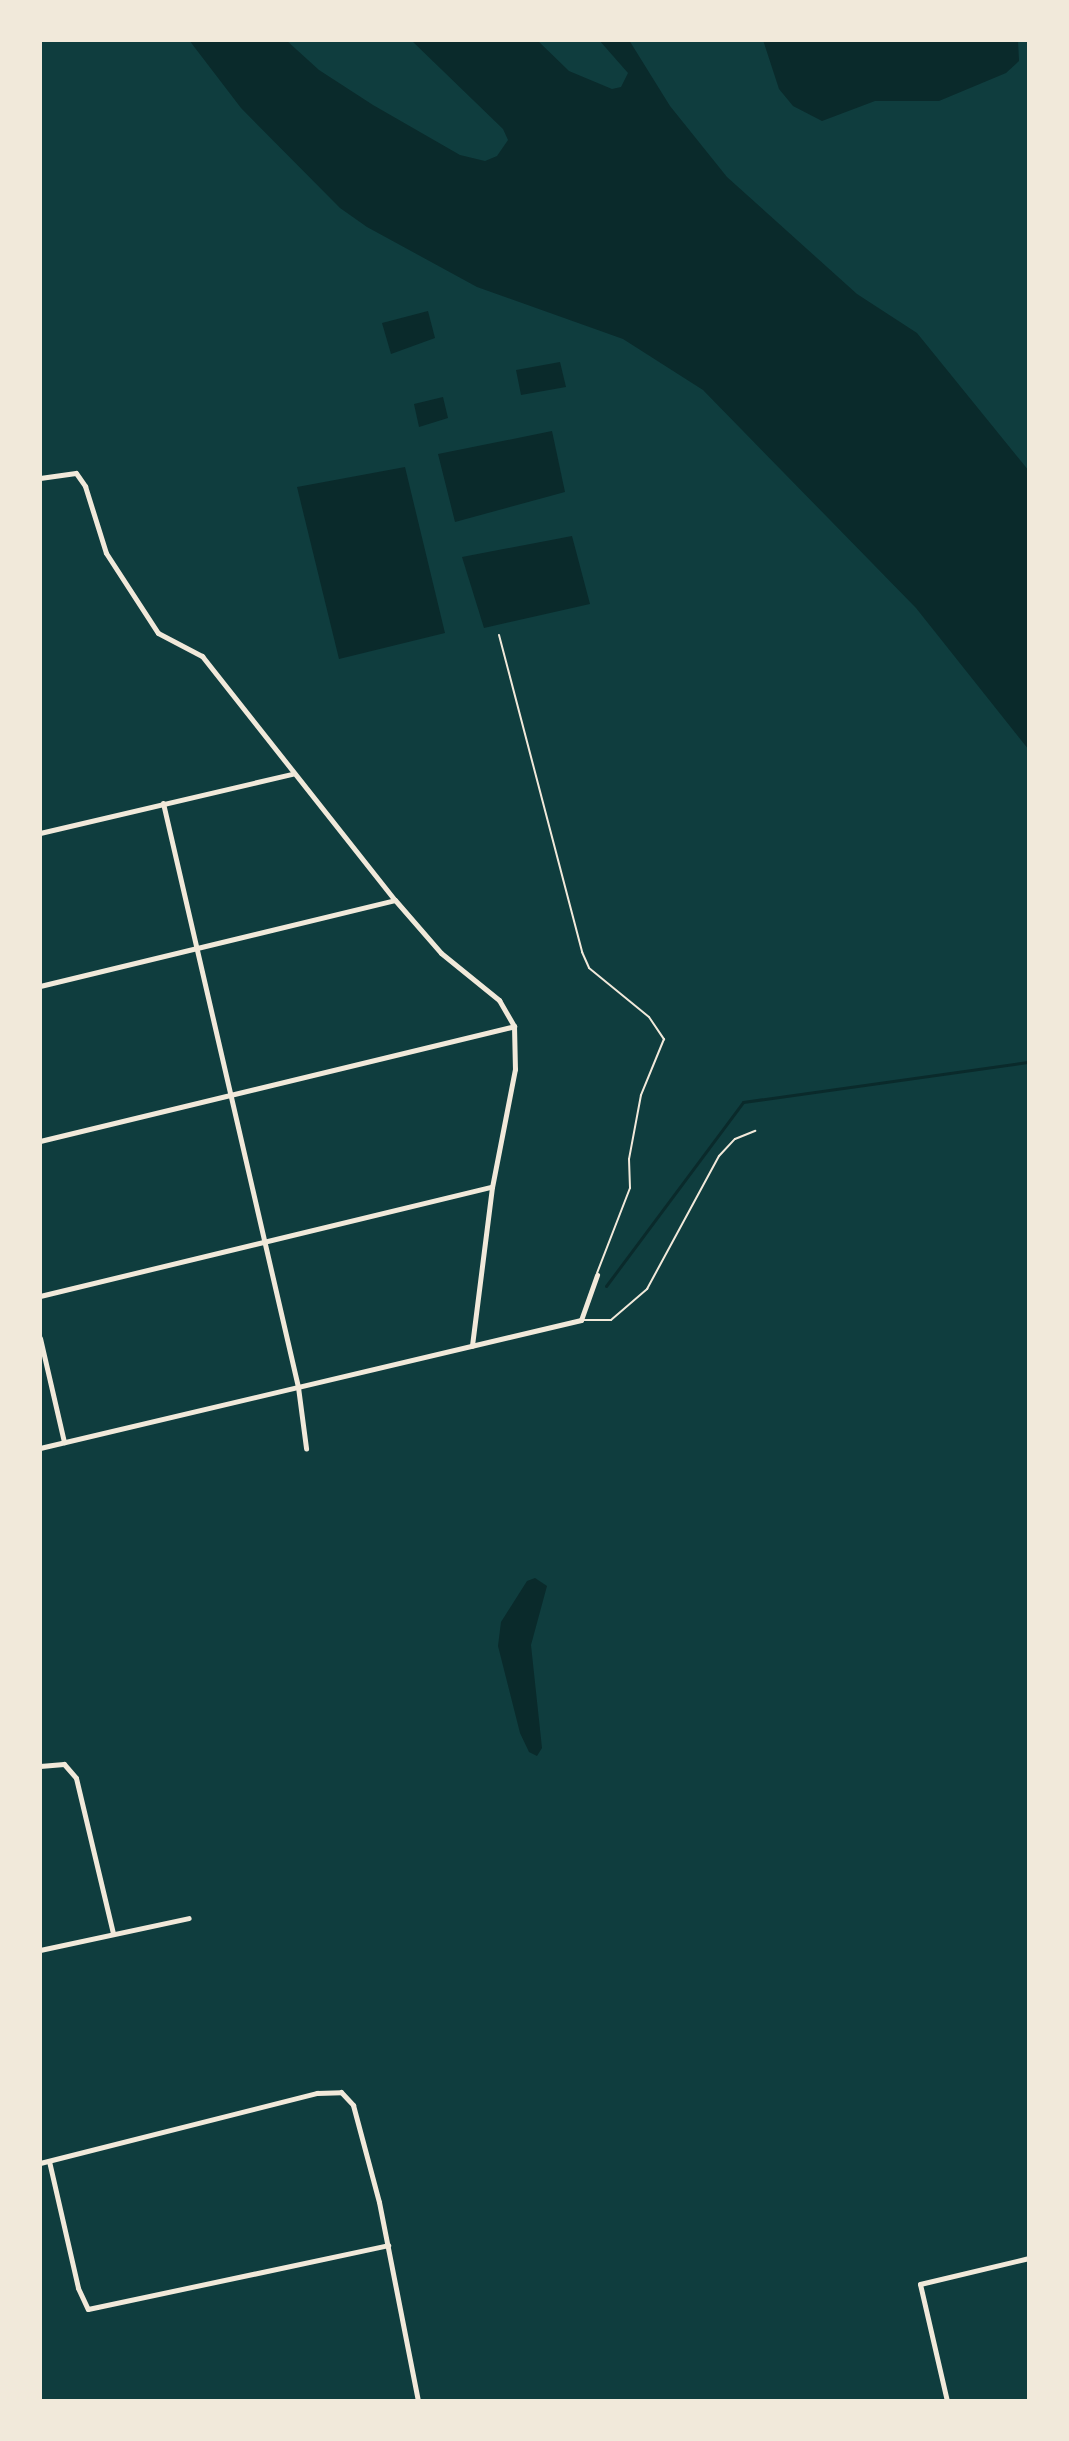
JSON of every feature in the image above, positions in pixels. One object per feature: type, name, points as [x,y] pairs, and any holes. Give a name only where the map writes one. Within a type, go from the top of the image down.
[{"type":"street","points":[[40,478],[76,473],[85,486],[106,553],[158,633],[202,656],[395,900],[441,953],[499,1000],[514,1026],[515,1069],[492,1187],[472,1346]]},
{"type":"street","points":[[40,833],[293,774]]},
{"type":"street","points":[[163,803],[298,1387],[306,1448]]},
{"type":"street","points":[[40,986],[395,900]]},
{"type":"street","points":[[40,1141],[514,1026]]},
{"type":"street","points":[[40,1296],[492,1187]]},
{"type":"street","points":[[40,1448],[581,1320],[597,1275]]},
{"type":"street","points":[[40,1338],[64,1442]]},
{"type":"street","points":[[40,1766],[64,1764],[76,1778],[113,1933]]},
{"type":"street","points":[[40,1950],[189,1918]]},
{"type":"street","points":[[40,2163],[317,2093],[341,2092],[353,2105],[388,2245],[406,2323],[402,2340],[418,2401]]},
{"type":"street","points":[[49,2161],[78,2288],[88,2309],[388,2245]]},
{"type":"street","points":[[947,2401],[920,2284],[1029,2258]]},
{"type":"lane","points":[[499,635],[582,952],[589,968],[649,1017],[664,1039],[641,1095],[629,1159],[630,1188],[597,1275]]},
{"type":"lane","points":[[581,1320],[611,1320],[647,1289],[719,1156],[735,1139],[755,1131]]},
{"type":"water","points":[[189,40],[286,40],[319,70],[373,105],[460,155],[485,161],[497,156],[508,140],[503,129],[411,40],[537,40],[569,71],[612,89],[621,87],[628,73],[599,40],[629,40],[670,106],[727,177],[857,294],[917,333],[1029,471],[1029,750],[916,608],[703,390],[623,339],[477,287],[367,227],[340,208],[241,108]]},
{"type":"water","points":[[763,40],[1018,40],[1019,61],[1006,73],[939,101],[875,101],[822,121],[793,106],[779,89]]},
{"type":"water","points":[[428,311],[435,338],[391,354],[382,323]]},
{"type":"water","points":[[560,362],[566,387],[521,395],[516,370]]},
{"type":"water","points":[[443,397],[448,418],[419,427],[414,404]]},
{"type":"water","points":[[552,431],[565,492],[455,522],[438,454]]},
{"type":"water","points":[[405,467],[445,633],[339,659],[297,487]]},
{"type":"water","points":[[572,536],[590,604],[484,628],[462,557]]},
{"type":"water","points":[[535,1578],[547,1586],[531,1645],[542,1748],[537,1756],[529,1752],[520,1733],[498,1646],[501,1622],[527,1581]]},
{"type":"waterway","points":[[606,1286],[743,1102],[1029,1062]]}]
